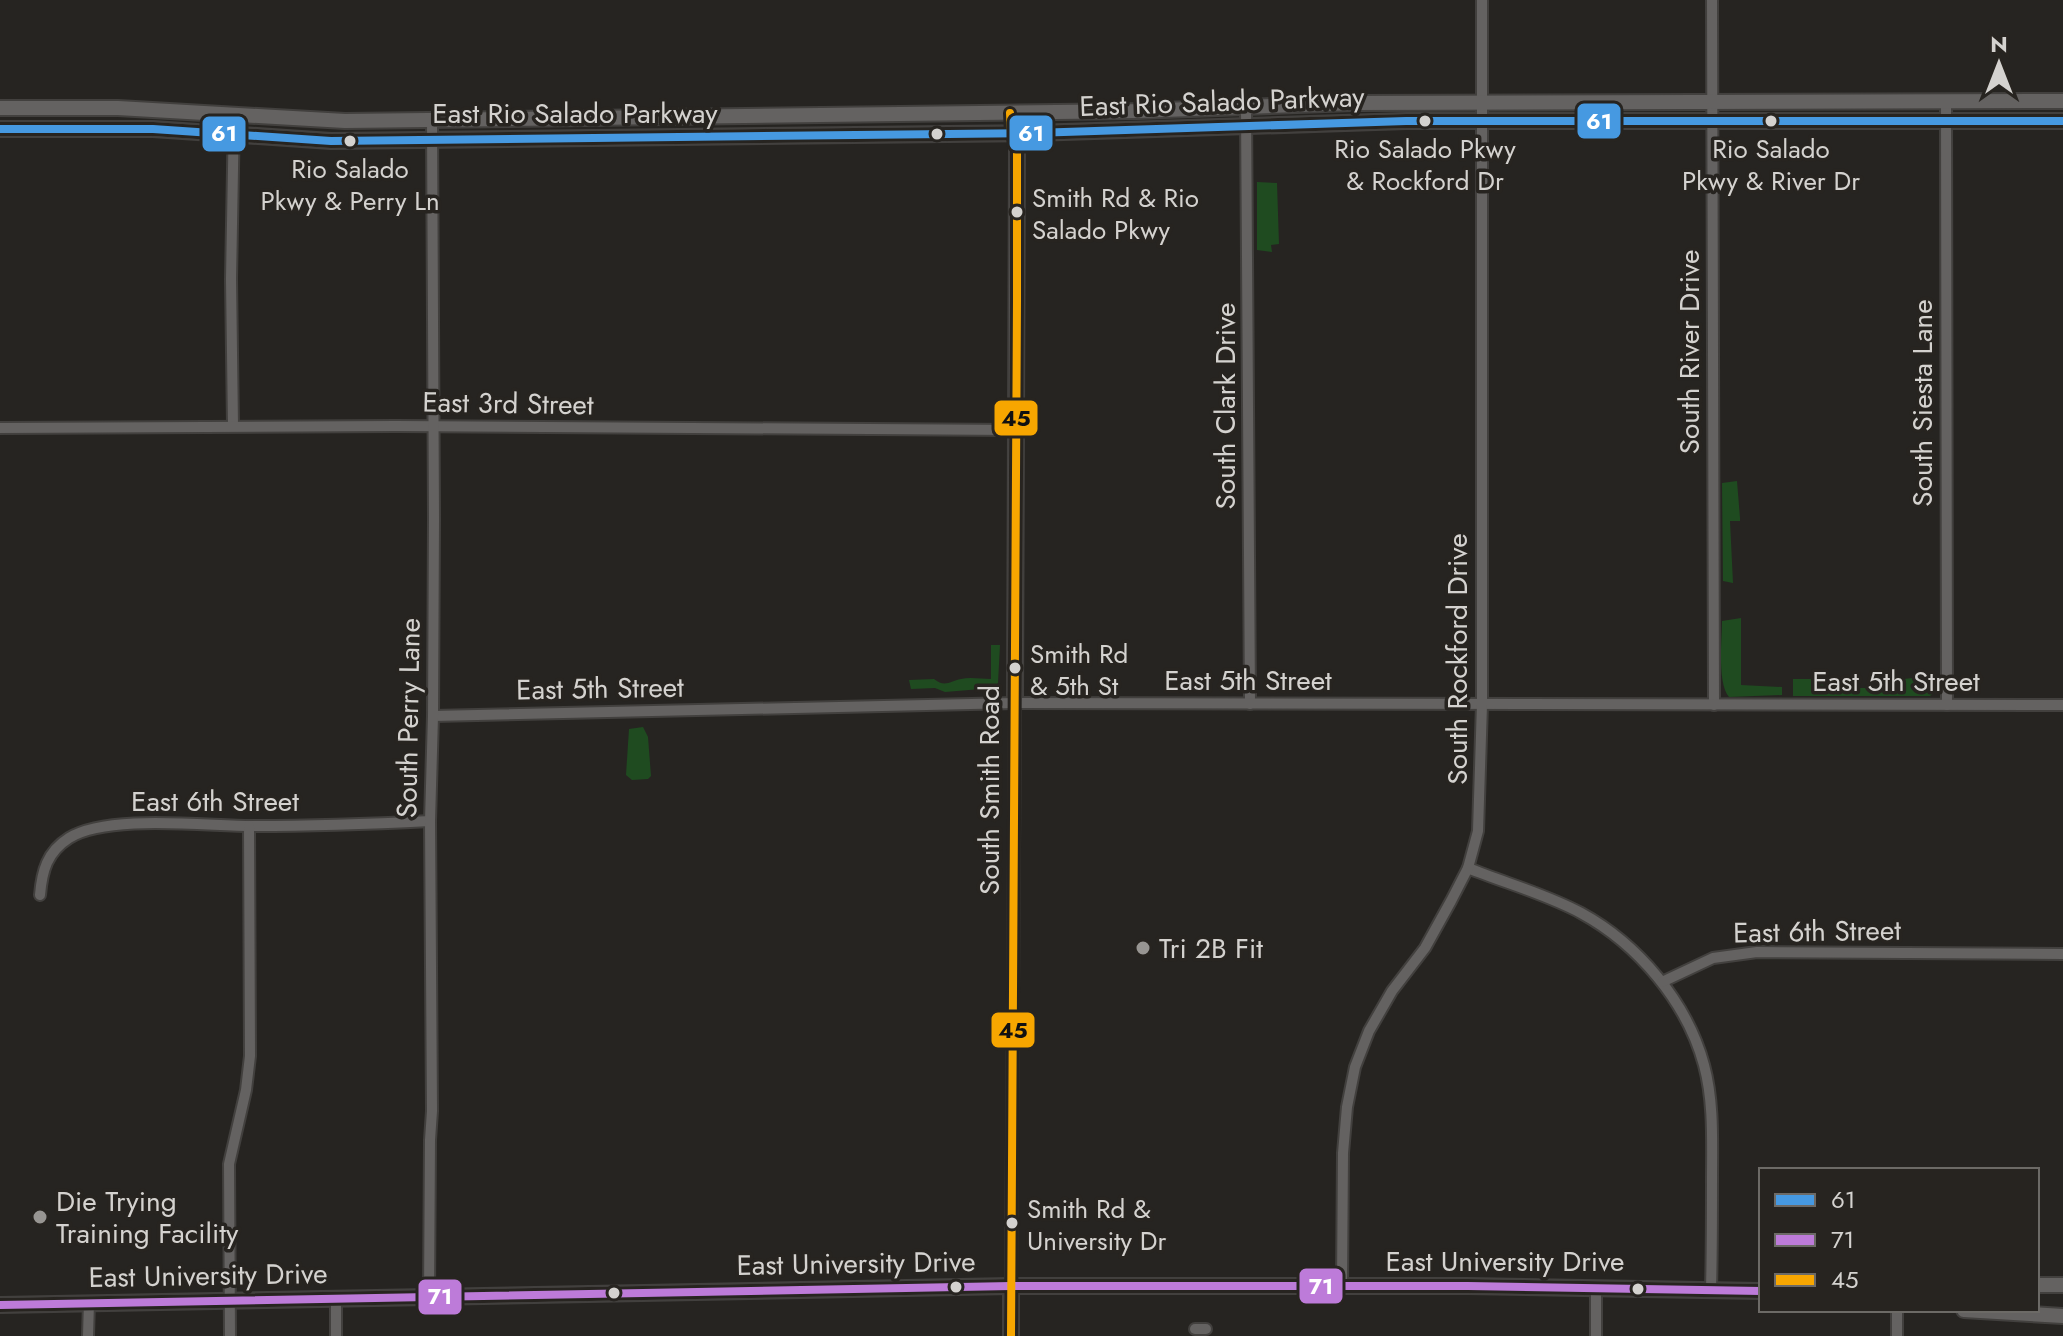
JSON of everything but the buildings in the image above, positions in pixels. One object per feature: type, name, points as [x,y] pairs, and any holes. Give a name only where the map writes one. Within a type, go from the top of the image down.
[{"type":"main road","name":"East Rio Salado Parkway","points":[[0,108],[118,108],[345,121],[432,121],[1017,113],[1353,103],[1946,101]]},
{"type":"main road","points":[[1946,101],[2063,101]]},
{"type":"main road","name":"East Rio Salado Parkway","points":[[0,129],[153,129],[331,141],[1017,133],[1247,128],[1349,122],[2063,121]]},
{"type":"main road","name":"South Smith Road","points":[[1015,703],[1017,148]]},
{"type":"main road","points":[[2039,1286],[2063,1285]]},
{"type":"main road","name":"South Smith Road","points":[[1011,1286],[1011,1336]]},
{"type":"main road","name":"East University Drive","points":[[0,1305],[1011,1286],[1596,1287],[1759,1291]]},
{"type":"main road","points":[[1997,1312],[2063,1316]]},
{"type":"street","name":"South Rockford Drive","points":[[1342,1286],[1343,1153],[1355,1067],[1369,1031],[1392,991],[1425,948],[1468,868],[1478,831],[1482,704],[1482,0]]},
{"type":"street","name":"South River Drive","points":[[1712,0],[1714,705]]},
{"type":"street","name":"South Siesta Lane","points":[[1946,101],[1947,705]]},
{"type":"street","name":"South Clark Drive","points":[[1246,108],[1250,704]]},
{"type":"street","name":"South Smith Road","points":[[1017,113],[1017,148]]},
{"type":"street","points":[[233,426],[231,279],[234,114]]},
{"type":"street","name":"South Perry Lane","points":[[429,1298],[434,426],[432,121]]},
{"type":"street","name":"East 3rd Street","points":[[0,428],[434,426],[521,429],[1015,430]]},
{"type":"street","name":"South Smith Road","points":[[1011,1286],[1015,703]]},
{"type":"street","name":"East 5th Street","points":[[433,716],[1015,703],[2063,705]]},
{"type":"street","name":"East 6th Street","points":[[40,895],[41,876],[47,861],[70,838],[98,828],[121,825],[249,826],[430,821]]},
{"type":"street","points":[[230,1336],[229,1164],[246,1090],[250,1056],[249,826]]},
{"type":"street","points":[[1468,868],[1588,917],[1616,937],[1662,982],[1679,1010],[1699,1050],[1710,1092],[1711,1289]]},
{"type":"street","name":"East 6th Street","points":[[1662,982],[1713,958],[1757,952],[2063,954]]},
{"type":"street","points":[[1596,1287],[1596,1336]]},
{"type":"street","points":[[336,1299],[336,1336]]},
{"type":"street","points":[[88,1336],[89,1302]]},
{"type":"street","points":[[1897,1312],[1897,1336]]},
{"type":"green space","points":[[1257,182],[1277,183],[1279,244],[1271,245],[1272,252],[1257,250]]},
{"type":"green space","points":[[1737,481],[1740,521],[1730,521],[1733,583],[1723,581],[1722,483]]},
{"type":"green space","points":[[1741,618],[1741,685],[1782,687],[1782,695],[1729,697],[1725,690],[1722,621]]},
{"type":"green space","points":[[991,645],[1000,645],[998,683],[993,688],[945,692],[935,688],[911,689],[909,680],[934,679],[944,683],[964,678],[991,679]]},
{"type":"green space","points":[[1937,675],[1937,690],[1930,696],[1793,696],[1793,679],[1822,679],[1824,688],[1896,688],[1896,680]]},
{"type":"green space","points":[[643,727],[648,737],[651,776],[632,780],[626,775],[629,729]]},
{"type":"transit line","name":"45","points":[[1010,113],[1011,133],[1017,148],[1011,1336]]},
{"type":"transit line","name":"61","points":[[0,129],[153,129],[331,141],[1033,133],[1406,121],[2063,121]]},
{"type":"transit line","name":"71","points":[[0,1305],[1011,1286],[1468,1286],[1759,1291]]},
{"type":"place","name":"Rio Salado Pkwy & Rockford Dr","points":[[1425,121]]},
{"type":"place","name":"Rio Salado Pkwy & River Dr","points":[[1771,121]]},
{"type":"place","name":"Rio Salado Pkwy & Perry Ln","points":[[350,141]]},
{"type":"place","name":"Smith Rd & Rio Salado Pkwy","points":[[1017,212]]},
{"type":"place","name":"Smith Rd & 5th St","points":[[1015,668]]},
{"type":"place","name":"Tri 2B Fit","points":[[1143,948]]},
{"type":"place","name":"Die Trying Training Facility","points":[[40,1217]]},
{"type":"place","name":"Smith Rd & University Dr","points":[[1012,1223]]}]
